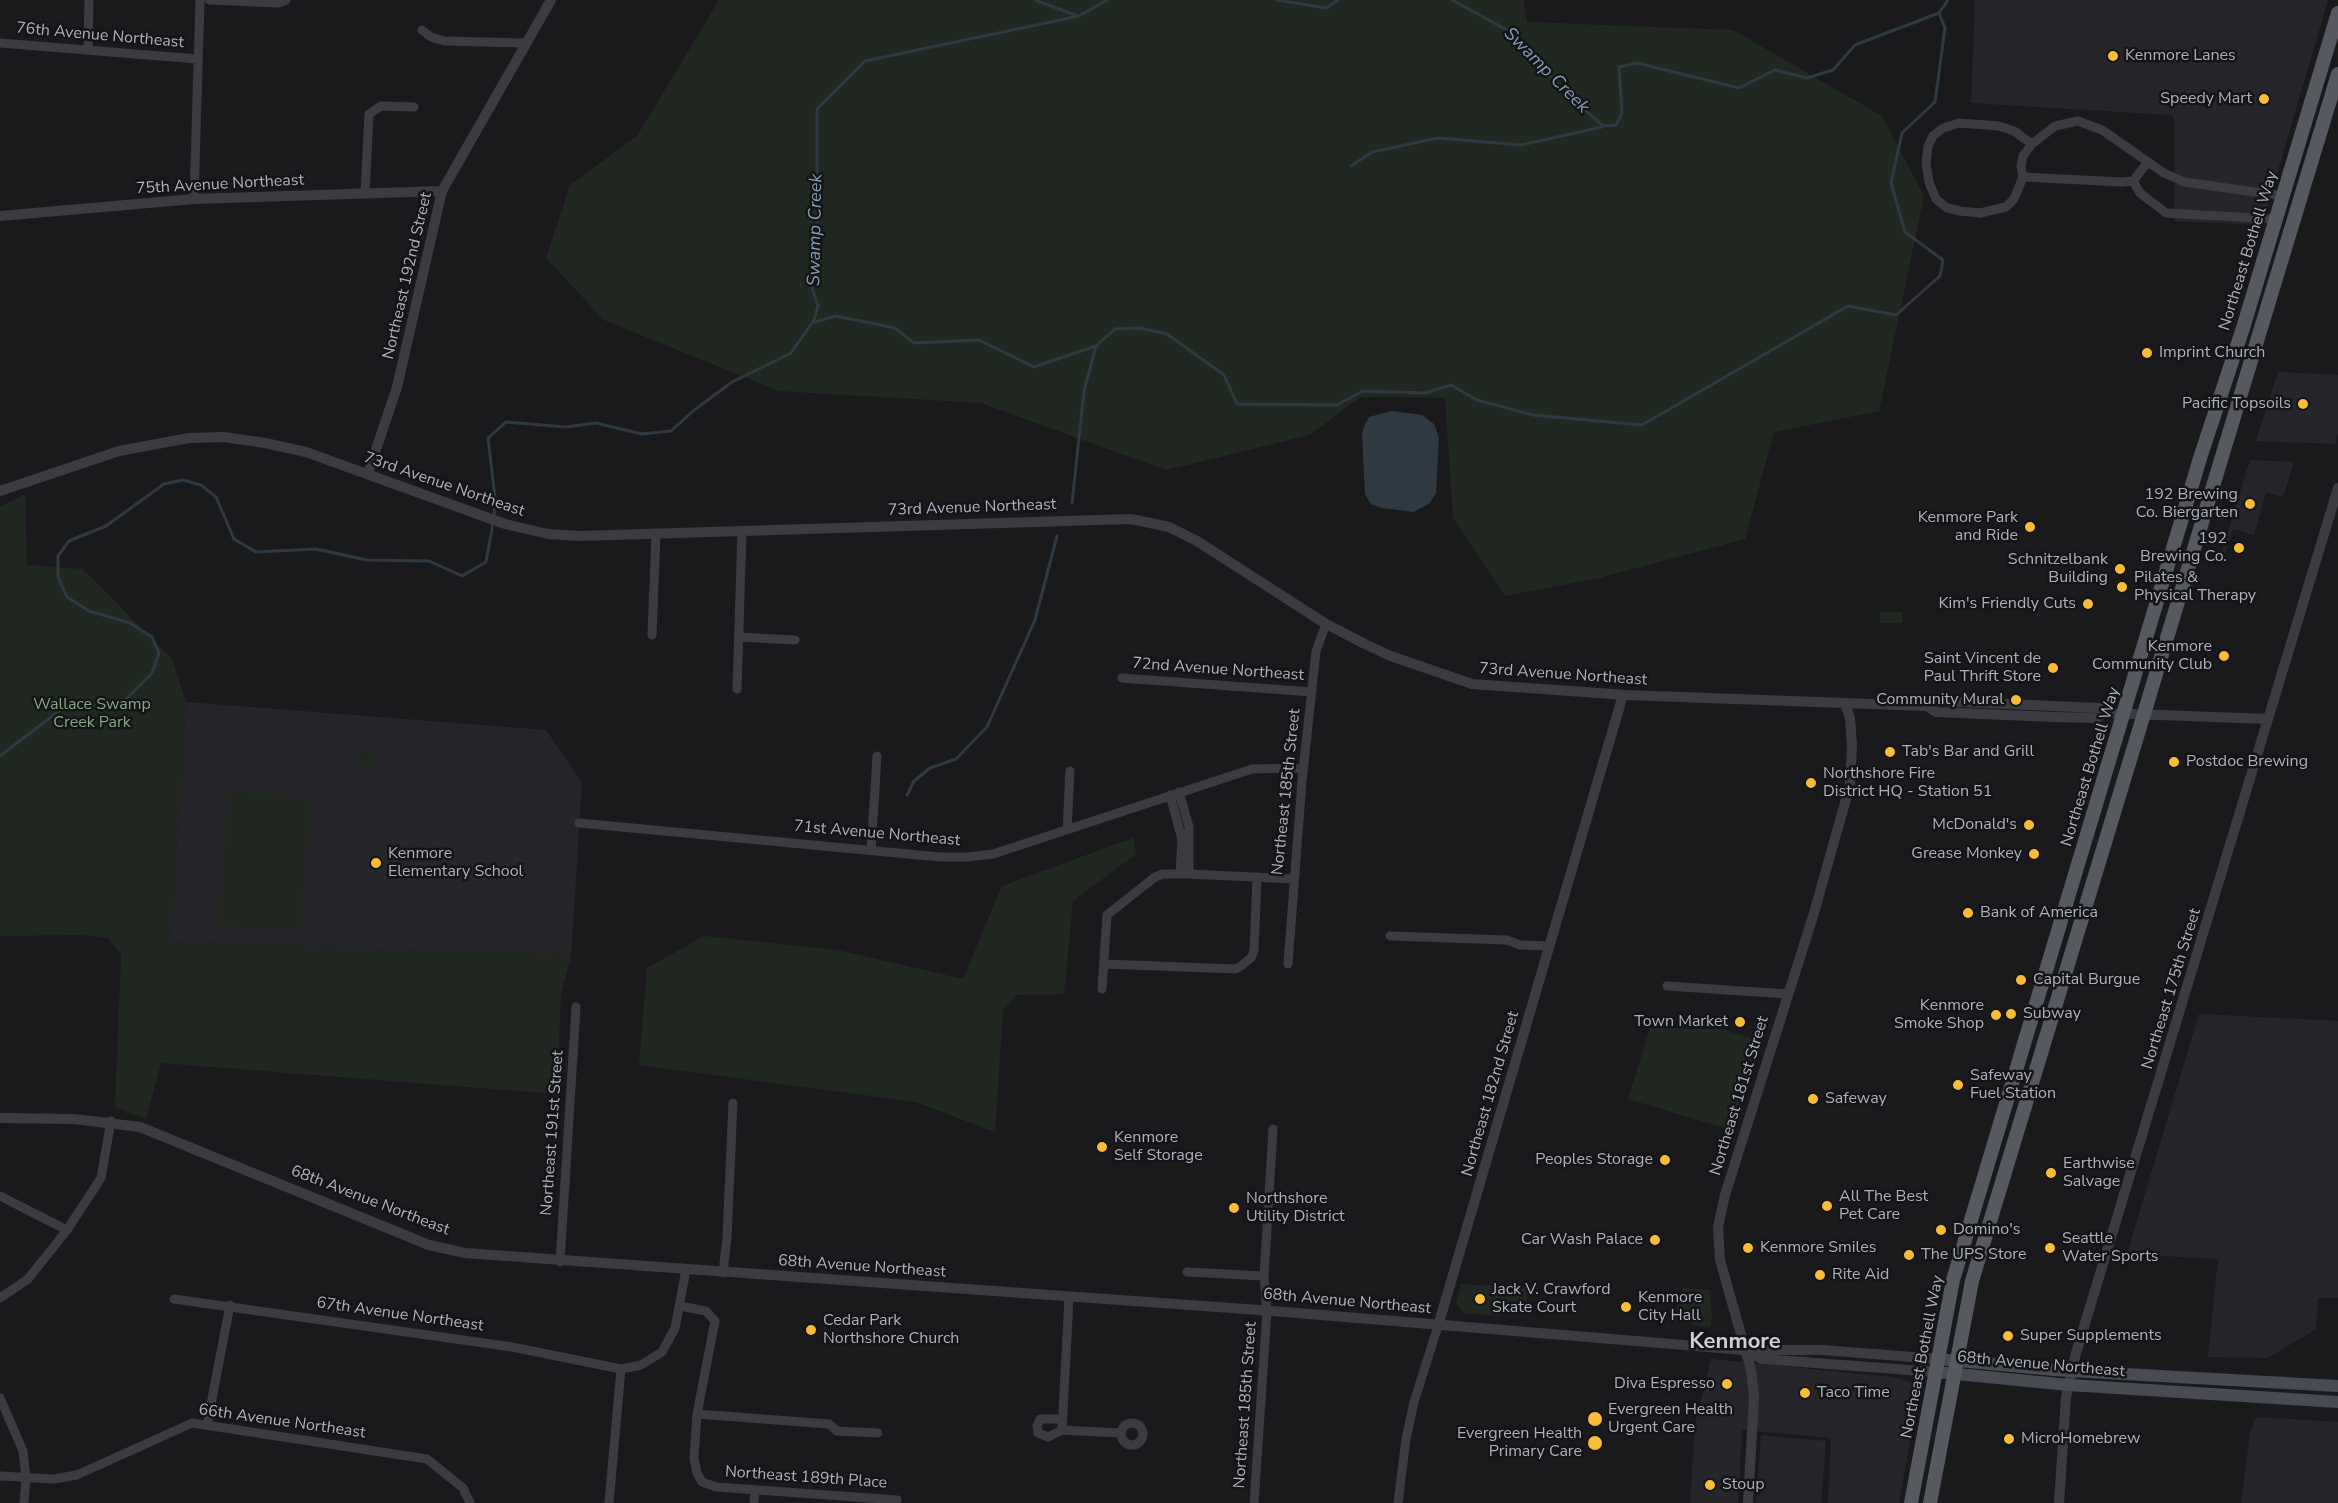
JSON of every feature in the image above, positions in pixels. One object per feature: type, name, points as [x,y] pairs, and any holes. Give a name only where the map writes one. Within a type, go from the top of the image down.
[{"type":"main road","name":"Northeast Bothell Way","points":[[1911,1503],[1953,1280],[2201,455],[2243,328],[2338,13]]},
{"type":"main road","name":"Northeast Bothell Way","points":[[1930,1503],[1972,1281],[2338,74]]},
{"type":"main road","points":[[2243,328],[2248,331],[2252,354]]},
{"type":"main road","name":"68th Avenue Northeast","points":[[1937,1365],[2069,1385],[2338,1402]]},
{"type":"main road","name":"68th Avenue Northeast","points":[[1954,1368],[2072,1371],[2338,1386]]},
{"type":"street","points":[[88,50],[89,0]]},
{"type":"street","points":[[194,199],[200,0]]},
{"type":"street","points":[[209,0],[279,3],[286,0]]},
{"type":"street","name":"Northeast 192nd Street","points":[[368,473],[397,387],[442,191],[551,0]]},
{"type":"street","points":[[422,30],[430,37],[444,41],[525,43]]},
{"type":"street","name":"76th Avenue Northeast","points":[[0,43],[197,59]]},
{"type":"street","points":[[365,194],[369,114],[381,106],[414,106]]},
{"type":"street","points":[[2032,144],[2014,131],[1999,126],[1959,123],[1933,136],[1928,146],[1929,182],[1936,199],[1947,208],[1980,213],[2006,207],[2014,199],[2024,177],[2021,166],[2032,144],[2055,126],[2078,121],[2102,130],[2148,162],[2184,182],[2222,185],[2283,196]]},
{"type":"street","points":[[2133,181],[2148,162]]},
{"type":"street","points":[[2024,177],[2133,181]]},
{"type":"street","points":[[2133,181],[2140,193],[2166,213],[2276,219]]},
{"type":"street","name":"75th Avenue Northeast","points":[[0,216],[194,199],[442,191]]},
{"type":"street","name":"73rd Avenue Northeast","points":[[0,491],[118,452],[189,438],[224,437],[265,442],[306,452],[505,524],[548,534],[742,531],[1100,518],[1141,520],[1168,527],[1197,541],[1326,624],[1388,655],[1472,684],[1623,695],[1928,706],[1938,701],[2099,708],[2105,713],[2268,720]]},
{"type":"street","name":"Northeast 175th Street","points":[[2059,1503],[2072,1371],[2338,488]]},
{"type":"street","points":[[737,688],[742,531]]},
{"type":"street","points":[[652,635],[656,533]]},
{"type":"street","name":"Northeast 185th Street","points":[[1288,964],[1303,768],[1316,651],[1326,624]]},
{"type":"street","points":[[739,637],[795,640]]},
{"type":"street","name":"72nd Avenue Northeast","points":[[1122,678],[1312,692]]},
{"type":"street","name":"Northeast 182nd Street","points":[[1398,1503],[1406,1439],[1414,1402],[1623,695]]},
{"type":"street","name":"Northeast 181st Street","points":[[1748,1503],[1754,1397],[1751,1370],[1720,1260],[1718,1227],[1725,1195],[1814,913],[1850,785],[1852,746],[1850,717],[1845,703]]},
{"type":"street","points":[[872,850],[877,756]]},
{"type":"street","name":"71st Avenue Northeast","points":[[579,823],[939,857],[984,855],[1252,769],[1303,768]]},
{"type":"street","points":[[1067,830],[1070,771]]},
{"type":"street","points":[[1175,793],[1189,827],[1185,874]]},
{"type":"street","points":[[1102,989],[1107,915],[1155,877],[1163,874],[1185,874],[1294,879]]},
{"type":"street","points":[[1104,964],[1236,969],[1247,962],[1254,951],[1257,877]]},
{"type":"street","points":[[1390,936],[1507,940],[1520,945],[1549,946]]},
{"type":"street","points":[[1666,986],[1788,994]]},
{"type":"street","name":"Northeast 191st Street","points":[[560,1262],[576,1007]]},
{"type":"street","points":[[723,1273],[734,1103]]},
{"type":"street","name":"68th Avenue Northeast","points":[[0,1118],[111,1121],[140,1127],[429,1245],[465,1253],[1069,1299],[1267,1311],[1744,1350],[1823,1350],[1937,1365]]},
{"type":"street","points":[[0,1298],[28,1279],[67,1230],[101,1178],[111,1121]]},
{"type":"street","name":"Northeast 185th Street","points":[[1254,1503],[1267,1311],[1263,1276],[1273,1129]]},
{"type":"street","points":[[0,1196],[67,1230]]},
{"type":"street","points":[[609,1503],[621,1369],[641,1365],[662,1352],[675,1328],[686,1270]]},
{"type":"street","points":[[1187,1272],[1263,1276]]},
{"type":"street","name":"67th Avenue Northeast","points":[[174,1299],[230,1305],[512,1347],[621,1369]]},
{"type":"street","points":[[1062,1430],[1069,1299]]},
{"type":"street","points":[[207,1425],[230,1305]]},
{"type":"street","name":"Northeast 189th Place","points":[[680,1306],[706,1311],[715,1322],[697,1414],[694,1458],[697,1473],[702,1482],[716,1487],[813,1498],[897,1500]]},
{"type":"street","points":[[0,1398],[23,1451],[26,1478],[24,1503]]},
{"type":"street","points":[[697,1414],[829,1424],[837,1431],[878,1433]]},
{"type":"street","points":[[1062,1419],[1046,1417],[1040,1419],[1036,1426],[1038,1433],[1044,1437],[1062,1430],[1120,1433]]},
{"type":"street","name":"66th Avenue Northeast","points":[[0,1476],[26,1478],[77,1475],[192,1423],[427,1459],[463,1488],[470,1503]]},
{"type":"street","points":[[754,1503],[755,1490]]},
{"type":"shaded area","points":[[1975,0],[2328,0],[2262,225],[2174,221],[2175,120],[2171,115],[1971,103]]},
{"type":"shaded area","name":"Pacific Topsoils","points":[[2278,372],[2338,375],[2338,433],[2335,444],[2256,441]]},
{"type":"shaded area","points":[[1392,411],[1422,415],[1434,424],[1439,437],[1436,493],[1429,504],[1413,512],[1382,508],[1371,504],[1365,494],[1362,434],[1364,426],[1369,417]]},
{"type":"shaded area","points":[[2250,460],[2294,462],[2283,497],[2266,492],[2254,535],[2233,529],[2223,560],[2220,558]]},
{"type":"shaded area","name":"Kenmore Elementary School","points":[[186,702],[546,730],[582,783],[571,956],[170,942]]},
{"type":"shaded area","points":[[2199,1014],[2338,1021],[2338,1298],[2318,1298],[2316,1329],[2268,1358],[2208,1357],[2218,1259],[2127,1254]]},
{"type":"shaded area","points":[[1711,1359],[1891,1377],[1920,1384],[1899,1503],[1828,1503],[1831,1438],[1742,1430],[1738,1503],[1690,1503],[1695,1425]]},
{"type":"shaded area","points":[[2256,1417],[2338,1422],[2338,1503],[2241,1503],[2250,1433]]},
{"type":"shaded area","points":[[1761,1435],[1826,1441],[1821,1503],[1756,1503]]},
{"type":"green space","points":[[719,0],[1523,0],[1527,22],[1733,30],[1882,116],[1924,196],[1879,411],[1774,432],[1745,539],[1599,578],[1505,596],[1453,518],[1445,398],[1360,397],[1310,435],[1166,470],[981,403],[779,391],[604,320],[546,258],[570,185],[637,136]]},
{"type":"green space","name":"Wallace Swamp Creek Park","points":[[25,494],[27,565],[83,569],[172,659],[186,702],[170,942],[571,956],[561,993],[557,1094],[161,1063],[146,1119],[115,1107],[121,955],[108,938],[82,935],[0,936],[0,507]]},
{"type":"green space","points":[[1880,612],[1903,612],[1902,623],[1880,623]]},
{"type":"green space","points":[[357,748],[375,750],[373,767],[356,766]]},
{"type":"green space","points":[[229,791],[311,798],[300,932],[218,926]]},
{"type":"green space","points":[[1133,838],[1136,854],[1073,901],[1064,994],[1017,995],[1003,1009],[995,1132],[916,1102],[639,1065],[647,968],[704,936],[838,950],[963,979],[1002,886]]},
{"type":"green space","points":[[1650,1028],[1720,1029],[1759,1040],[1732,1130],[1628,1099]]},
{"type":"green space","name":"Jack V. Crawford Skate Court","points":[[1461,1284],[1528,1288],[1525,1312],[1504,1309],[1504,1302],[1502,1302],[1500,1316],[1464,1313],[1456,1303]]},
{"type":"green space","points":[[1683,1288],[1710,1290],[1712,1319],[1710,1328],[1673,1320]]},
{"type":"waterway","points":[[1035,0],[1078,16]]},
{"type":"waterway","name":"Swamp Creek","points":[[494,517],[495,498],[488,438],[506,422],[566,427],[596,423],[642,434],[671,431],[693,411],[732,382],[791,353],[814,320],[818,306],[812,288],[817,266],[817,109],[865,61],[1079,16],[1107,0]]},
{"type":"waterway","name":"Swamp Creek","points":[[1277,0],[1326,8],[1338,0]]},
{"type":"waterway","name":"Swamp Creek","points":[[1452,0],[1507,30],[1569,96],[1603,126],[1616,125],[1622,113],[1619,67],[1637,63],[1739,88],[1775,70],[1807,78],[1833,70],[1855,45],[1939,13],[1948,0]]},
{"type":"waterway","points":[[1072,503],[1084,391],[1096,346],[1115,329],[1140,328],[1167,334],[1224,375],[1237,404],[1337,405],[1363,391],[1425,393],[1451,385],[1477,400],[1533,415],[1642,425],[1848,306],[1896,315],[1940,276],[1943,260],[1905,232],[1891,183],[1902,133],[1935,102],[1945,28],[1939,13]]},
{"type":"waterway","points":[[1351,166],[1372,152],[1438,138],[1521,145],[1602,127]]},
{"type":"waterway","points":[[815,322],[836,316],[895,328],[914,343],[979,340],[1034,367],[1096,346]]},
{"type":"waterway","name":"Swamp Creek","points":[[0,756],[64,707],[121,704],[152,673],[159,653],[152,637],[130,623],[89,611],[67,597],[58,577],[58,556],[69,541],[106,526],[164,484],[183,480],[201,485],[216,497],[234,539],[256,552],[316,549],[367,560],[429,561],[462,576],[486,562],[493,523]]},
{"type":"waterway","points":[[907,795],[914,781],[930,768],[956,759],[987,727],[1035,620],[1057,536]]},
{"type":"place","name":"Kenmore Lanes","points":[[2113,56]]},
{"type":"place","name":"Speedy Mart","points":[[2264,99]]},
{"type":"place","name":"Imprint Church","points":[[2147,353]]},
{"type":"place","name":"Pacific Topsoils","points":[[2303,404]]},
{"type":"place","name":"192 Brewing Co. Biergarten","points":[[2250,504]]},
{"type":"place","name":"Kenmore Park and Ride","points":[[2030,527]]},
{"type":"place","name":"192 Brewing Co.","points":[[2239,548]]},
{"type":"place","name":"Schnitzelbank Building","points":[[2120,569]]},
{"type":"place","name":"Pilates & Physical Therapy","points":[[2122,587]]},
{"type":"place","name":"Kim's Friendly Cuts","points":[[2088,604]]},
{"type":"place","name":"Kenmore Community Club","points":[[2224,656]]},
{"type":"place","name":"Saint Vincent de Paul Thrift Store","points":[[2053,668]]},
{"type":"place","name":"Community Mural","points":[[2016,700]]},
{"type":"place","name":"Tab's Bar and Grill","points":[[1890,752]]},
{"type":"place","name":"Postdoc Brewing","points":[[2174,762]]},
{"type":"place","name":"Northshore Fire District HQ - Station 51","points":[[1811,783]]},
{"type":"place","name":"McDonald's","points":[[2029,825]]},
{"type":"place","name":"Grease Monkey","points":[[2034,854]]},
{"type":"place","name":"Kenmore Elementary School","points":[[376,863]]},
{"type":"place","name":"Bank of America","points":[[1968,913]]},
{"type":"place","name":"Capital Burgue","points":[[2021,980]]},
{"type":"place","name":"Subway","points":[[2011,1014]]},
{"type":"place","name":"Kenmore Smoke Shop","points":[[1996,1015]]},
{"type":"place","name":"Town Market","points":[[1740,1022]]},
{"type":"place","name":"Safeway Fuel Station","points":[[1958,1085]]},
{"type":"place","name":"Safeway","points":[[1813,1099]]},
{"type":"place","name":"Kenmore Self Storage","points":[[1102,1147]]},
{"type":"place","name":"Peoples Storage","points":[[1665,1160]]},
{"type":"place","name":"Earthwise Salvage","points":[[2051,1173]]},
{"type":"place","name":"All The Best Pet Care","points":[[1827,1206]]},
{"type":"place","name":"Northshore Utility District","points":[[1234,1208]]},
{"type":"place","name":"Domino's","points":[[1941,1230]]},
{"type":"place","name":"Car Wash Palace","points":[[1655,1240]]},
{"type":"place","name":"Kenmore Smiles","points":[[1748,1248]]},
{"type":"place","name":"Seattle Water Sports","points":[[2050,1248]]},
{"type":"place","name":"The UPS Store","points":[[1909,1255]]},
{"type":"place","name":"Rite Aid","points":[[1820,1275]]},
{"type":"place","name":"Jack V. Crawford Skate Court","points":[[1480,1299]]},
{"type":"place","name":"Kenmore City Hall","points":[[1626,1307]]},
{"type":"place","name":"Cedar Park Northshore Church","points":[[811,1330]]},
{"type":"place","name":"Super Supplements","points":[[2008,1336]]},
{"type":"place","name":"Diva Espresso","points":[[1727,1384]]},
{"type":"place","name":"Taco Time","points":[[1805,1393]]},
{"type":"place","name":"Evergreen Health Urgent Care","points":[[1595,1419]]},
{"type":"place","name":"MicroHomebrew","points":[[2009,1439]]},
{"type":"place","name":"Evergreen Health Primary Care","points":[[1595,1443]]},
{"type":"place","name":"Stoup","points":[[1710,1485]]},
{"type":"district","name":"Kenmore","points":[[1735,1343]]}]
